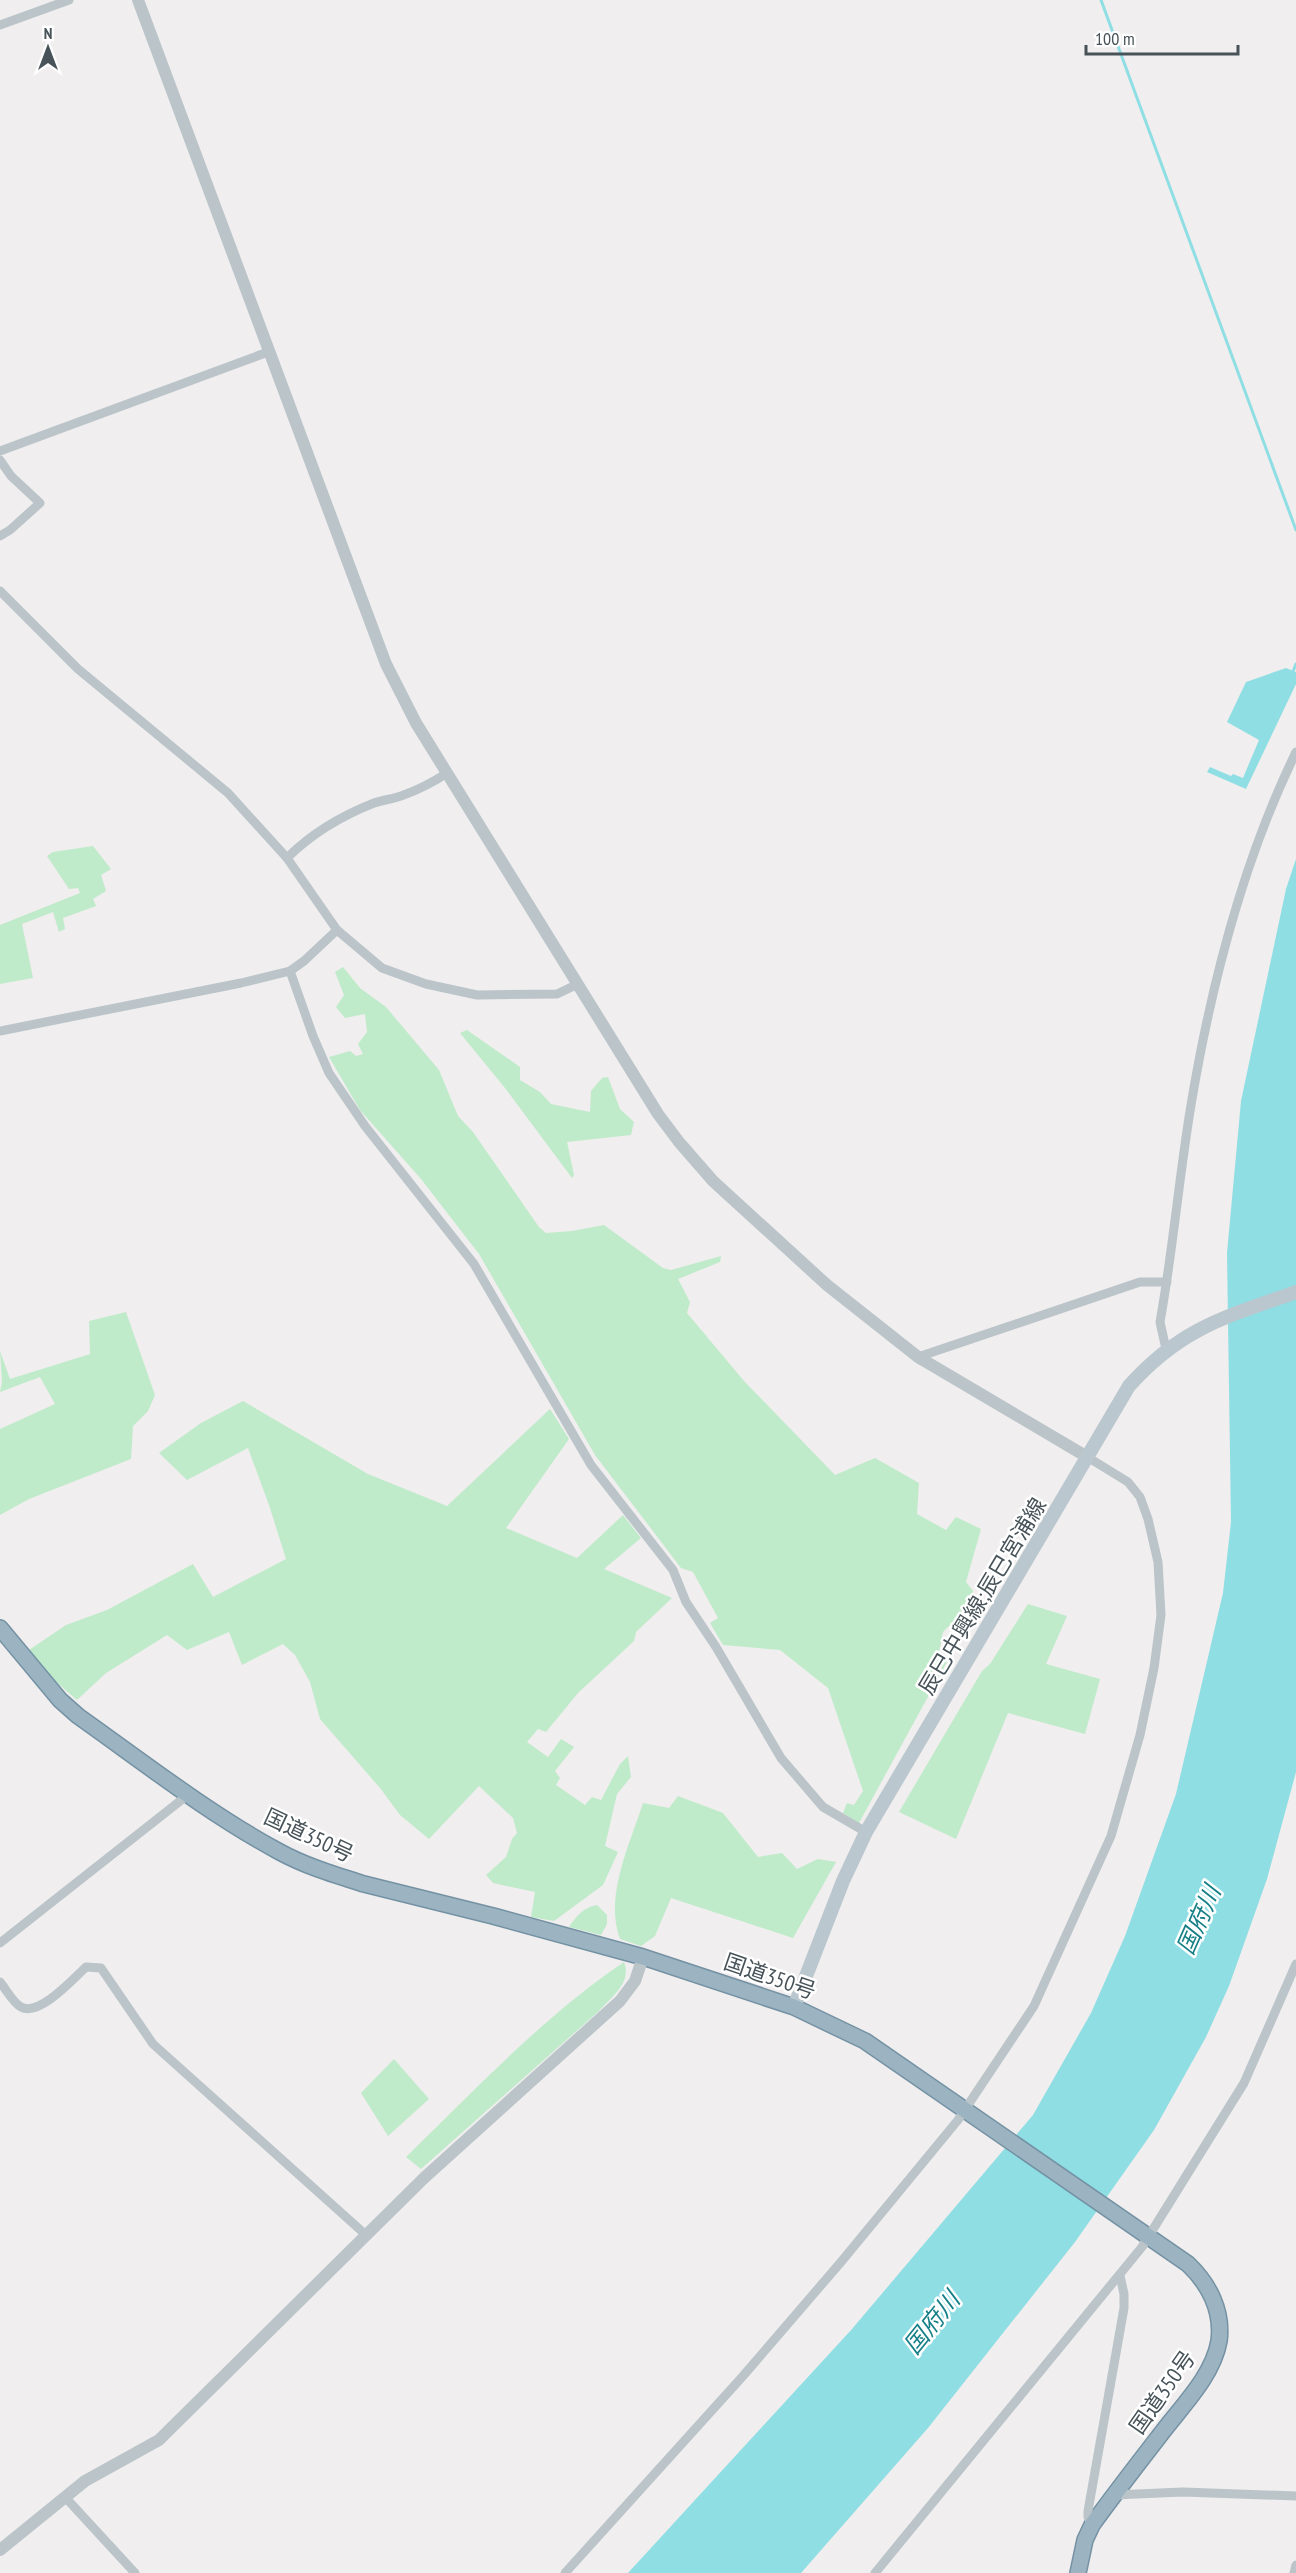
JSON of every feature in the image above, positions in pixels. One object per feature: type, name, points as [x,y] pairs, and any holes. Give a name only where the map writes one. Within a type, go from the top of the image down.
[{"type":"highway","name":"国道350号","points":[[0,1628],[60,1700],[78,1716],[189,1794],[279,1851],[326,1872],[364,1884],[494,1916],[643,1957],[794,2007],[865,2041],[1147,2233],[1188,2264],[1207,2286],[1213,2297],[1219,2320],[1219,2343],[1211,2366],[1092,2525],[1084,2540],[1078,2573]]},
{"type":"main road","name":"辰巳中興線;辰巳宮浦線","points":[[794,2007],[843,1881],[866,1832],[1089,1458],[1129,1386],[1171,1346],[1192,1332],[1226,1316],[1296,1292]]},
{"type":"street","points":[[0,25],[69,0]]},
{"type":"street","points":[[138,0],[386,664],[416,723],[658,1114],[713,1181],[827,1285],[918,1357],[1128,1482],[1140,1497],[1148,1519],[1158,1562],[1161,1615],[1154,1668],[1140,1735],[1111,1836],[1099,1868],[1034,2006],[969,2111],[743,2376],[565,2573]]},
{"type":"street","points":[[0,451],[268,352]]},
{"type":"street","points":[[0,460],[11,476],[40,503],[0,536]]},
{"type":"street","points":[[0,591],[78,669],[228,793],[287,858],[337,930],[382,968],[401,977],[436,987],[477,995],[557,994],[578,984]]},
{"type":"street","points":[[1171,1346],[1160,1322],[1191,1104],[1214,994],[1248,864],[1275,795],[1296,752]]},
{"type":"street","points":[[287,858],[308,838],[349,814],[388,798],[427,787],[447,773]]},
{"type":"street","points":[[0,1031],[241,983],[290,971],[337,930]]},
{"type":"street","points":[[290,971],[329,1073],[365,1126],[474,1264],[591,1465],[673,1570],[686,1602],[716,1647],[781,1758],[823,1808],[866,1832]]},
{"type":"street","points":[[918,1357],[1140,1282],[1167,1282]]},
{"type":"street","points":[[0,1942],[189,1794]]},
{"type":"street","points":[[0,2550],[97,2474],[159,2440],[424,2178],[620,2001],[635,1981],[643,1957]]},
{"type":"street","points":[[875,2573],[1120,2276],[1244,2084],[1296,1964]]},
{"type":"street","points":[[0,1982],[19,2007],[27,2010],[41,2007],[86,1967],[101,1968],[153,2044],[366,2235]]},
{"type":"street","points":[[1092,2525],[1088,2511],[1124,2308],[1120,2276]]},
{"type":"street","points":[[1114,2495],[1183,2492],[1296,2496]]},
{"type":"street","points":[[65,2497],[135,2573]]},
{"type":"street","points":[[1294,2573],[1296,2565]]},
{"type":"green space","points":[[93,846],[111,869],[101,875],[106,891],[93,899],[96,906],[63,918],[65,929],[59,932],[53,912],[22,924],[33,978],[0,984],[0,925],[80,893],[78,888],[69,889],[47,856],[53,852]]},
{"type":"green space","points":[[343,967],[360,988],[386,1007],[439,1070],[458,1116],[473,1132],[539,1227],[546,1233],[604,1225],[663,1268],[671,1270],[721,1256],[720,1262],[678,1279],[690,1302],[687,1313],[744,1381],[835,1475],[875,1458],[919,1483],[917,1514],[946,1530],[956,1517],[981,1529],[966,1582],[973,1591],[970,1605],[943,1632],[939,1653],[948,1660],[859,1823],[843,1813],[847,1803],[854,1805],[863,1791],[828,1688],[780,1650],[723,1645],[710,1623],[718,1618],[693,1572],[681,1568],[595,1455],[479,1254],[421,1179],[360,1110],[329,1057],[350,1051],[356,1056],[363,1054],[358,1044],[367,1032],[365,1014],[345,1018],[336,1007],[344,995],[335,972]]},
{"type":"green space","points":[[467,1030],[520,1067],[520,1080],[540,1092],[551,1104],[590,1112],[591,1091],[602,1078],[608,1077],[620,1109],[634,1122],[631,1135],[567,1142],[574,1175],[572,1178],[505,1088],[460,1033]]},
{"type":"green space","points":[[126,1312],[155,1395],[148,1411],[133,1426],[131,1459],[29,1499],[0,1515],[0,1429],[55,1404],[40,1377],[0,1392],[2,1382],[0,1351],[10,1379],[90,1354],[89,1321]]},
{"type":"green space","points":[[243,1401],[368,1474],[447,1506],[550,1409],[569,1439],[506,1528],[577,1558],[623,1515],[641,1538],[604,1569],[672,1598],[636,1632],[634,1641],[578,1693],[546,1732],[538,1729],[527,1742],[548,1757],[561,1739],[574,1747],[555,1771],[560,1778],[556,1785],[585,1805],[592,1797],[601,1800],[620,1764],[628,1756],[631,1777],[617,1794],[605,1846],[618,1852],[603,1885],[554,1921],[531,1917],[535,1892],[493,1883],[486,1875],[506,1857],[512,1839],[517,1833],[513,1818],[479,1786],[429,1839],[400,1815],[380,1788],[320,1719],[310,1682],[295,1655],[283,1644],[242,1665],[229,1632],[187,1650],[167,1635],[106,1673],[77,1700],[54,1680],[29,1650],[66,1625],[107,1610],[193,1564],[213,1597],[286,1559],[248,1448],[187,1480],[159,1453],[201,1423]]},
{"type":"green space","points":[[1028,1604],[1067,1616],[1046,1664],[1100,1679],[1085,1734],[1008,1713],[956,1839],[899,1812],[982,1671],[990,1664]]},
{"type":"green space","points":[[678,1796],[723,1813],[758,1857],[782,1853],[797,1869],[818,1859],[836,1862],[793,1938],[671,1898],[655,1936],[641,1946],[620,1939],[615,1906],[617,1888],[643,1803],[669,1808]]},
{"type":"green space","points":[[597,1905],[607,1915],[607,1924],[601,1935],[569,1927],[581,1913]]},
{"type":"green space","points":[[624,1962],[626,1970],[623,1983],[599,2011],[421,2169],[406,2157],[538,2030],[594,1983]]},
{"type":"green space","points":[[394,2059],[429,2099],[388,2136],[361,2093]]},
{"type":"water","points":[[1286,668],[1296,672],[1296,684],[1246,789],[1207,772],[1210,767],[1231,776],[1233,774],[1243,778],[1259,740],[1227,722],[1246,682]]},
{"type":"water","name":"国府川","points":[[1296,859],[1296,1772],[1267,1879],[1229,1986],[1206,2037],[1154,2130],[1075,2242],[928,2428],[801,2573],[628,2573],[852,2329],[1033,2115],[1091,2013],[1125,1936],[1176,1794],[1223,1593],[1231,1522],[1227,1253],[1241,1101],[1286,889]]},
{"type":"waterway","points":[[1101,0],[1296,530]]},
{"type":"waterway","points":[[1292,674],[1296,664]]}]
